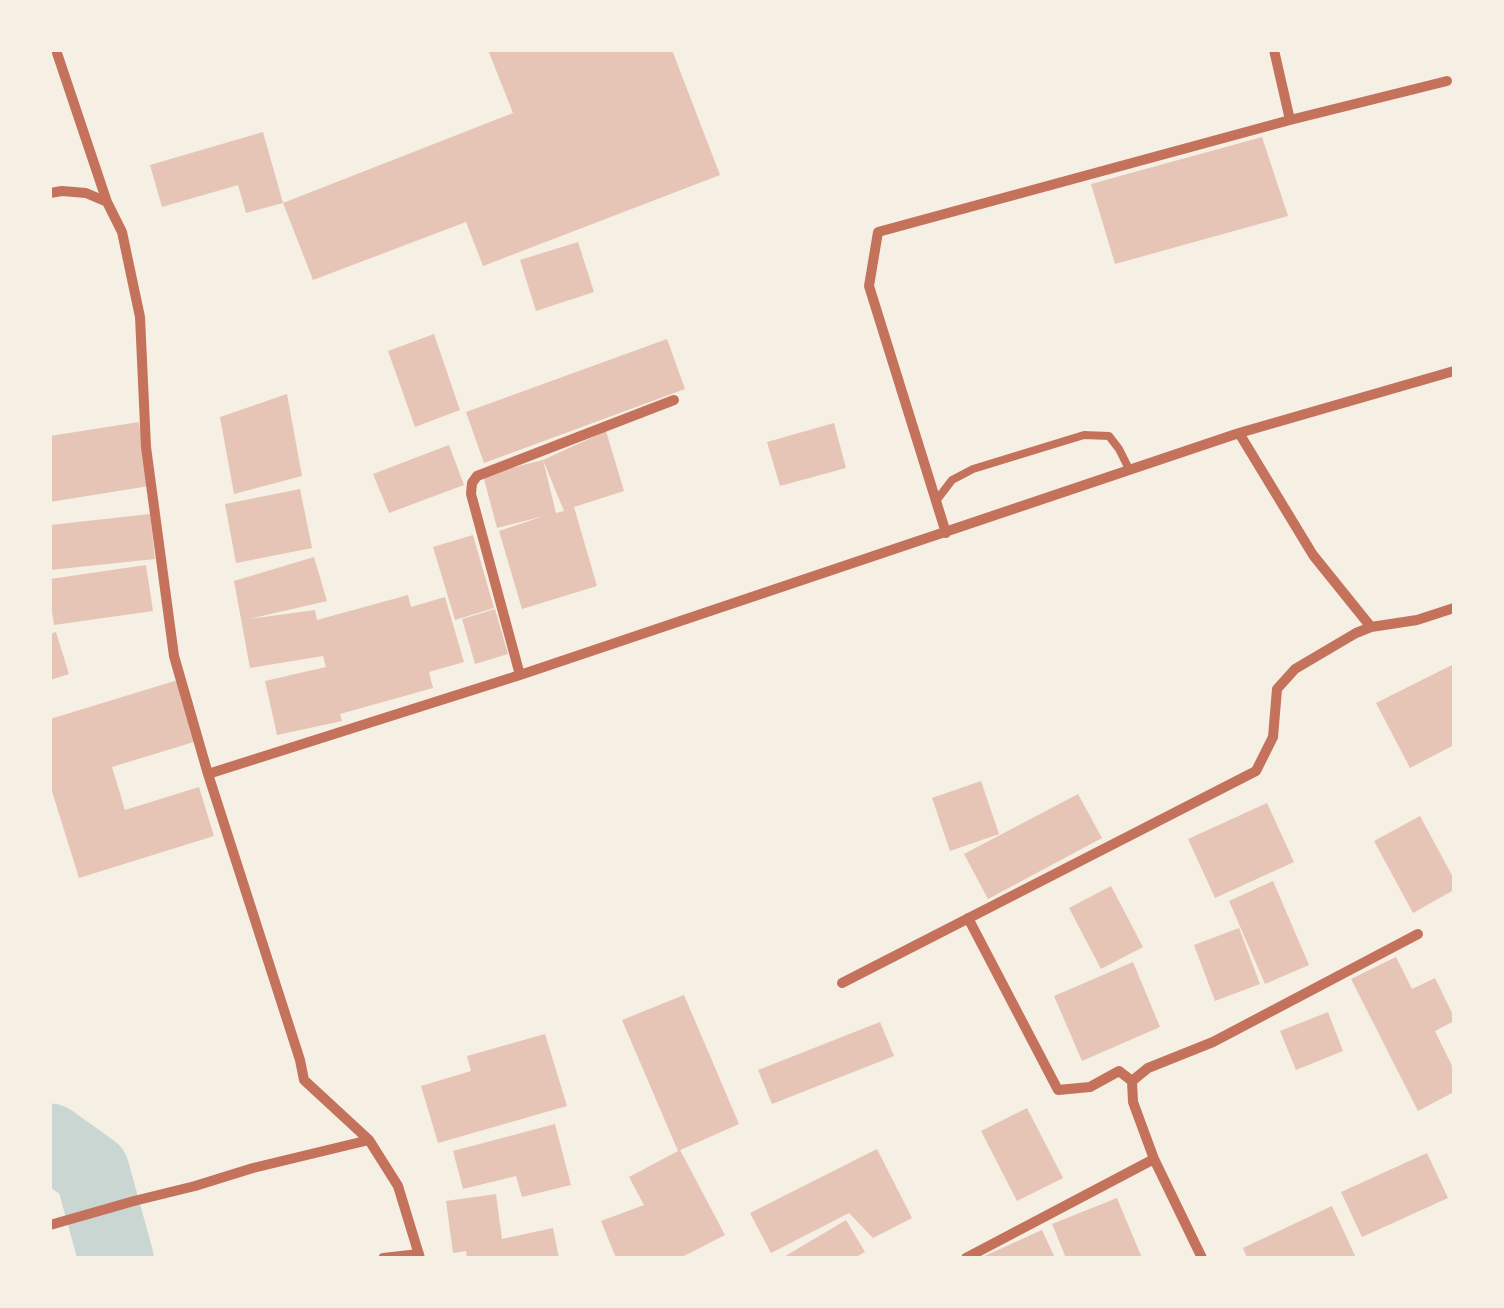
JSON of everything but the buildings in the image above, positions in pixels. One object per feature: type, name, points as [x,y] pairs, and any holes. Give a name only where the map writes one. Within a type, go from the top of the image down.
[{"type":"street","points":[[56,50],[107,202],[122,232],[140,318],[146,447],[174,656],[304,1080],[369,1140],[398,1186],[419,1256],[384,1258]]},
{"type":"street","points":[[1274,50],[1290,120]]},
{"type":"street","points":[[946,533],[869,286],[878,232],[1447,81]]},
{"type":"street","points":[[50,192],[86,193],[107,202]]},
{"type":"street","points":[[208,774],[520,675],[1239,433],[1454,371]]},
{"type":"street","points":[[520,675],[471,494],[472,483],[476,476],[674,400]]},
{"type":"street","points":[[1239,433],[1313,555],[1371,627]]},
{"type":"street","points":[[842,983],[1256,771],[1273,736],[1277,689],[1295,669],[1371,627],[1417,620],[1454,608]]},
{"type":"street","points":[[968,918],[1058,1090],[1090,1086],[1119,1072],[1132,1081]]},
{"type":"street","points":[[1132,1081],[1148,1068],[1212,1042],[1418,934]]},
{"type":"street","points":[[1132,1081],[1133,1102],[1154,1158],[1202,1258]]},
{"type":"street","points":[[50,1225],[369,1140]]},
{"type":"street","points":[[966,1258],[1154,1158]]},
{"type":"lane","points":[[936,501],[952,480],[973,470],[1084,435],[1109,436],[1130,469]]},
{"type":"waterway","points":[[50,1141],[92,1171],[116,1258]]}]
